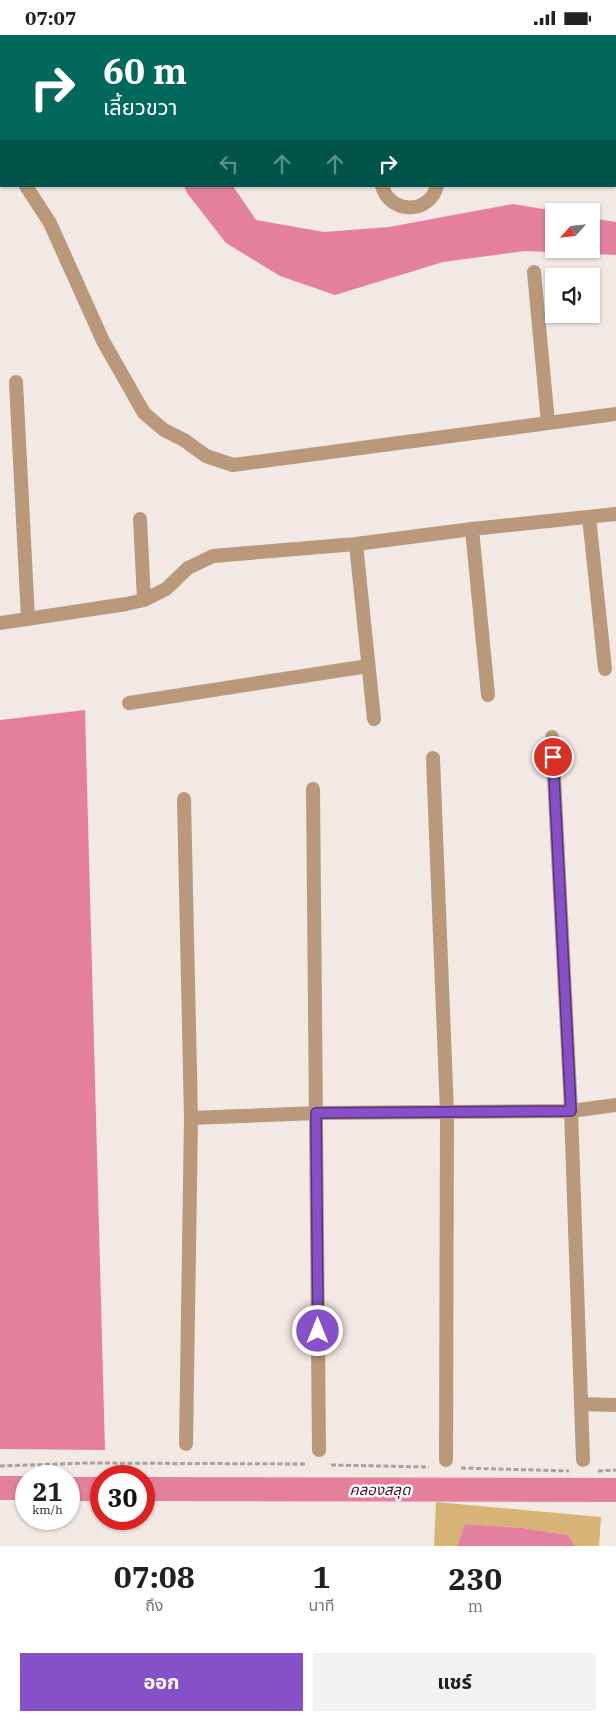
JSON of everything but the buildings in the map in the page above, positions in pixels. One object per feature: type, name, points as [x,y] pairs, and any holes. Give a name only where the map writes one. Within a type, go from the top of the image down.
[{"type":"street","points":[[27,187],[50,223],[103,341],[144,413],[164,430],[184,440],[206,456],[233,465],[616,414]]},
{"type":"street","points":[[382,187],[389,200],[406,208],[415,208],[424,205],[431,199],[437,187]]},
{"type":"street","points":[[534,272],[548,423]]},
{"type":"street","points":[[16,382],[28,619]]},
{"type":"street","points":[[0,623],[144,600],[166,589],[188,568],[213,556],[356,544],[472,529],[616,514]]},
{"type":"street","points":[[589,517],[604,669]]},
{"type":"street","points":[[140,519],[144,600]]},
{"type":"street","points":[[472,529],[488,695]]},
{"type":"street","points":[[356,544],[374,719]]},
{"type":"street","points":[[129,703],[368,666]]},
{"type":"street","points":[[552,737],[571,1111],[584,1459]]},
{"type":"street","points":[[434,757],[447,1113],[446,1460]]},
{"type":"street","points":[[313,789],[318,1450]]},
{"type":"street","points":[[184,799],[191,1118],[186,1444]]},
{"type":"street","points":[[191,1118],[316,1113],[571,1111],[616,1105]]},
{"type":"street","points":[[582,1404],[616,1405]]},
{"type":"shaded area","points":[[184,187],[234,187],[256,220],[324,232],[389,227],[513,204],[545,209],[545,252],[525,251],[443,262],[335,295],[280,276],[226,243],[187,193]]},
{"type":"shaded area","points":[[600,219],[616,222],[616,255],[600,254]]},
{"type":"shaded area","points":[[85,710],[105,1450],[0,1449],[0,720]]},
{"type":"shaded area","points":[[436,1502],[601,1517],[599,1546],[575,1546],[568,1535],[523,1528],[465,1524],[457,1546],[434,1546]]},
{"type":"shaded area","points":[[465,1524],[523,1528],[568,1535],[575,1546],[457,1546]]},
{"type":"waterway","name":"คลองสลุด","points":[[0,1488],[15,1488]]},
{"type":"waterway","name":"คลองสลุด","points":[[80,1489],[90,1489]]},
{"type":"waterway","name":"คลองสลุด","points":[[155,1489],[616,1490]]},
{"type":"route","points":[[318,1331],[316,1113],[571,1111],[553,757]]}]
